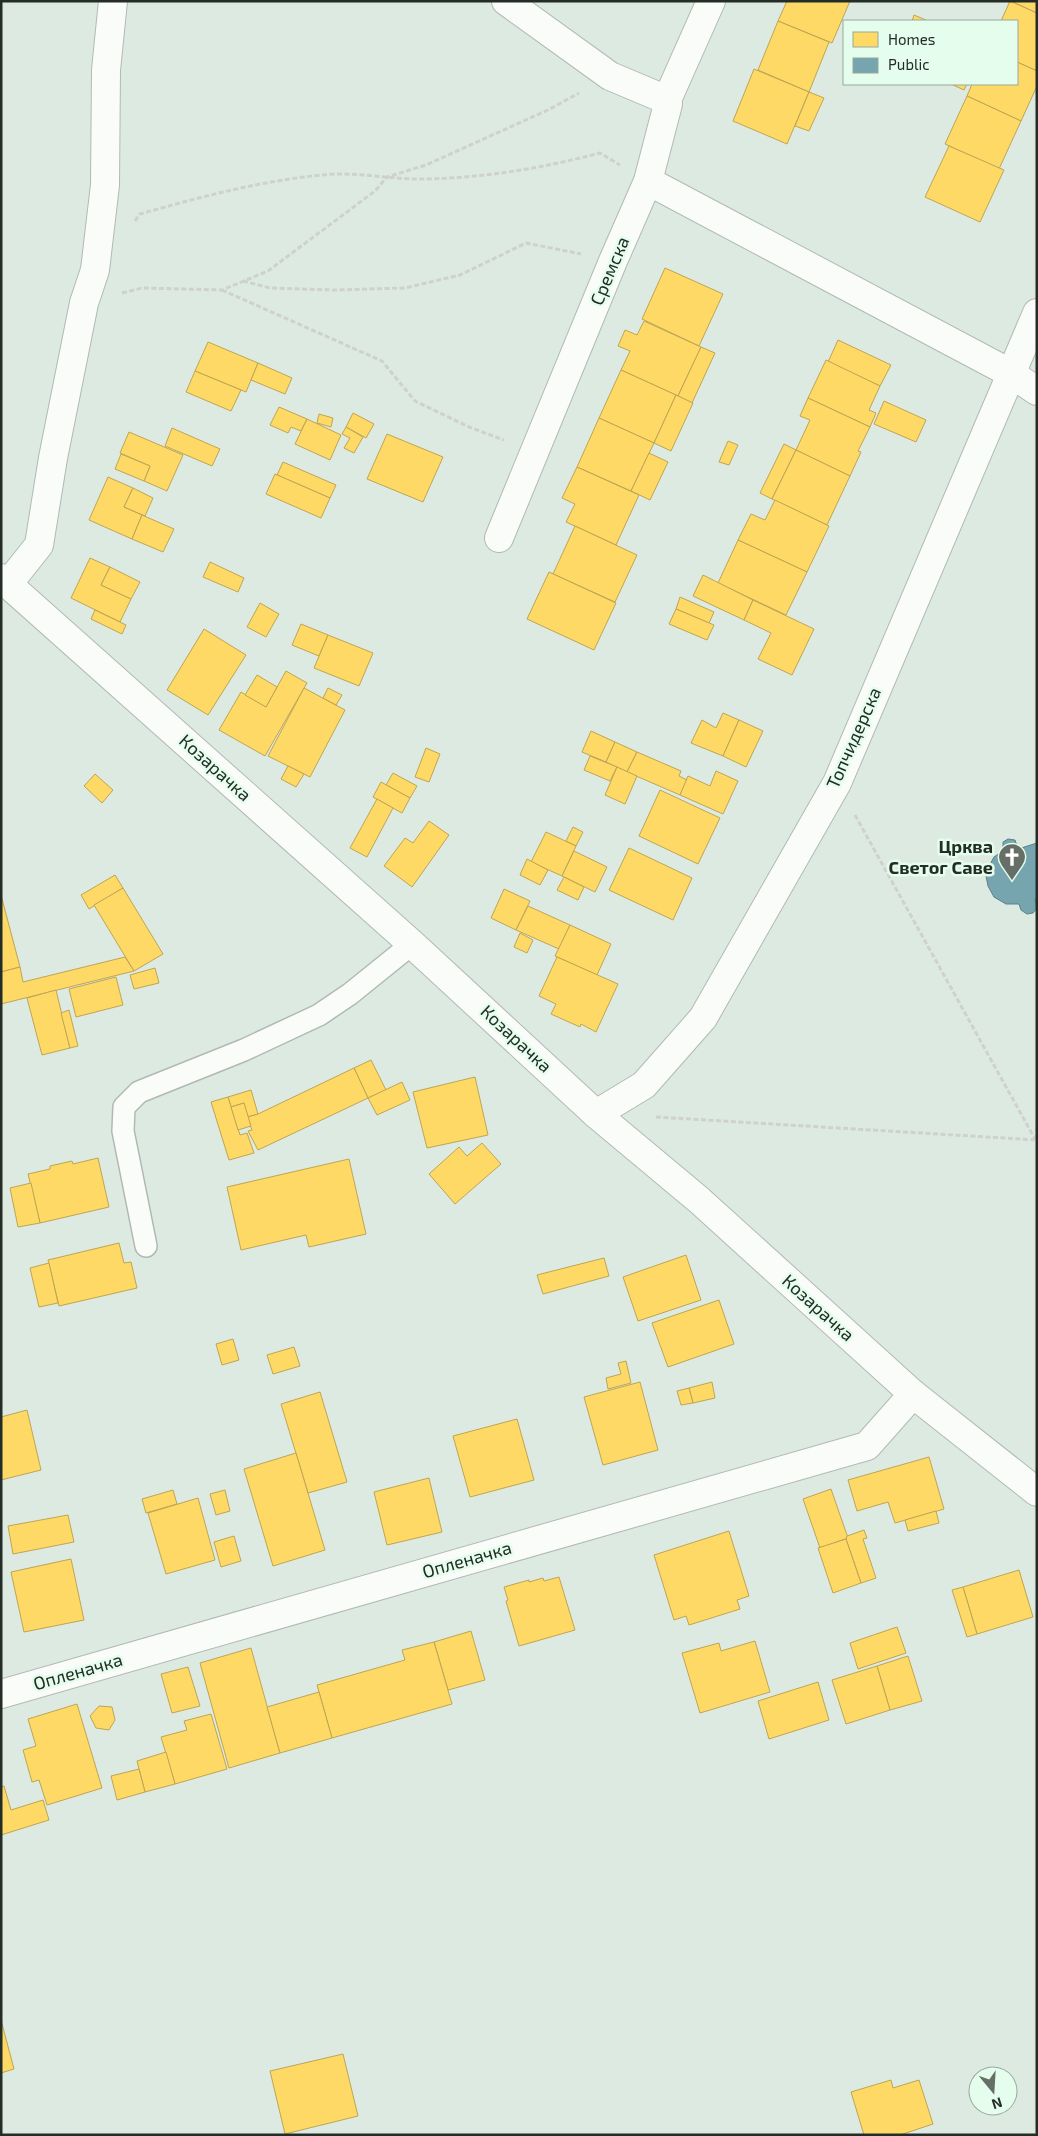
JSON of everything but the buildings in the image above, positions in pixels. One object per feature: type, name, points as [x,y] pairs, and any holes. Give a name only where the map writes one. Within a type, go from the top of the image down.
[{"type":"street","points":[[5,581],[38,545],[53,458],[84,303],[95,270],[105,185],[106,70],[113,1]]},
{"type":"street","points":[[506,1],[610,76],[667,100]]},
{"type":"street","name":"Сремска","points":[[499,538],[648,181],[668,104],[667,100],[711,1]]},
{"type":"street","points":[[648,181],[1010,373],[1037,391]]},
{"type":"street","name":"Топчидерска","points":[[596,1114],[644,1084],[703,1018],[836,783],[1037,313]]},
{"type":"street","name":"Козарачка","points":[[5,581],[412,944],[596,1114],[699,1200],[913,1394],[1037,1492]]},
{"type":"street","name":"Опленачка","points":[[1,1694],[867,1446],[913,1394]]},
{"type":"lane","points":[[146,1246],[123,1131],[124,1106],[139,1092],[244,1050],[319,1015],[350,994],[412,944]]},
{"type":"path","points":[[222,290],[268,270],[375,191],[387,177],[426,166],[550,110],[610,76]]},
{"type":"path","points":[[129,228],[140,214],[222,191],[324,174],[423,180],[482,176],[551,166],[600,153],[648,181]]},
{"type":"path","points":[[242,280],[270,288],[334,290],[405,288],[460,275],[526,242],[613,261]]},
{"type":"path","points":[[84,303],[142,288],[222,290],[382,361],[414,401],[469,427],[535,452]]},
{"type":"path","points":[[836,783],[1036,1140]]},
{"type":"path","points":[[646,1117],[1036,1140]]},
{"type":"path","points":[[1036,1140],[1037,1120]]},
{"type":"place","name":"Црква Светог Саве","points":[[1012,881]]}]
